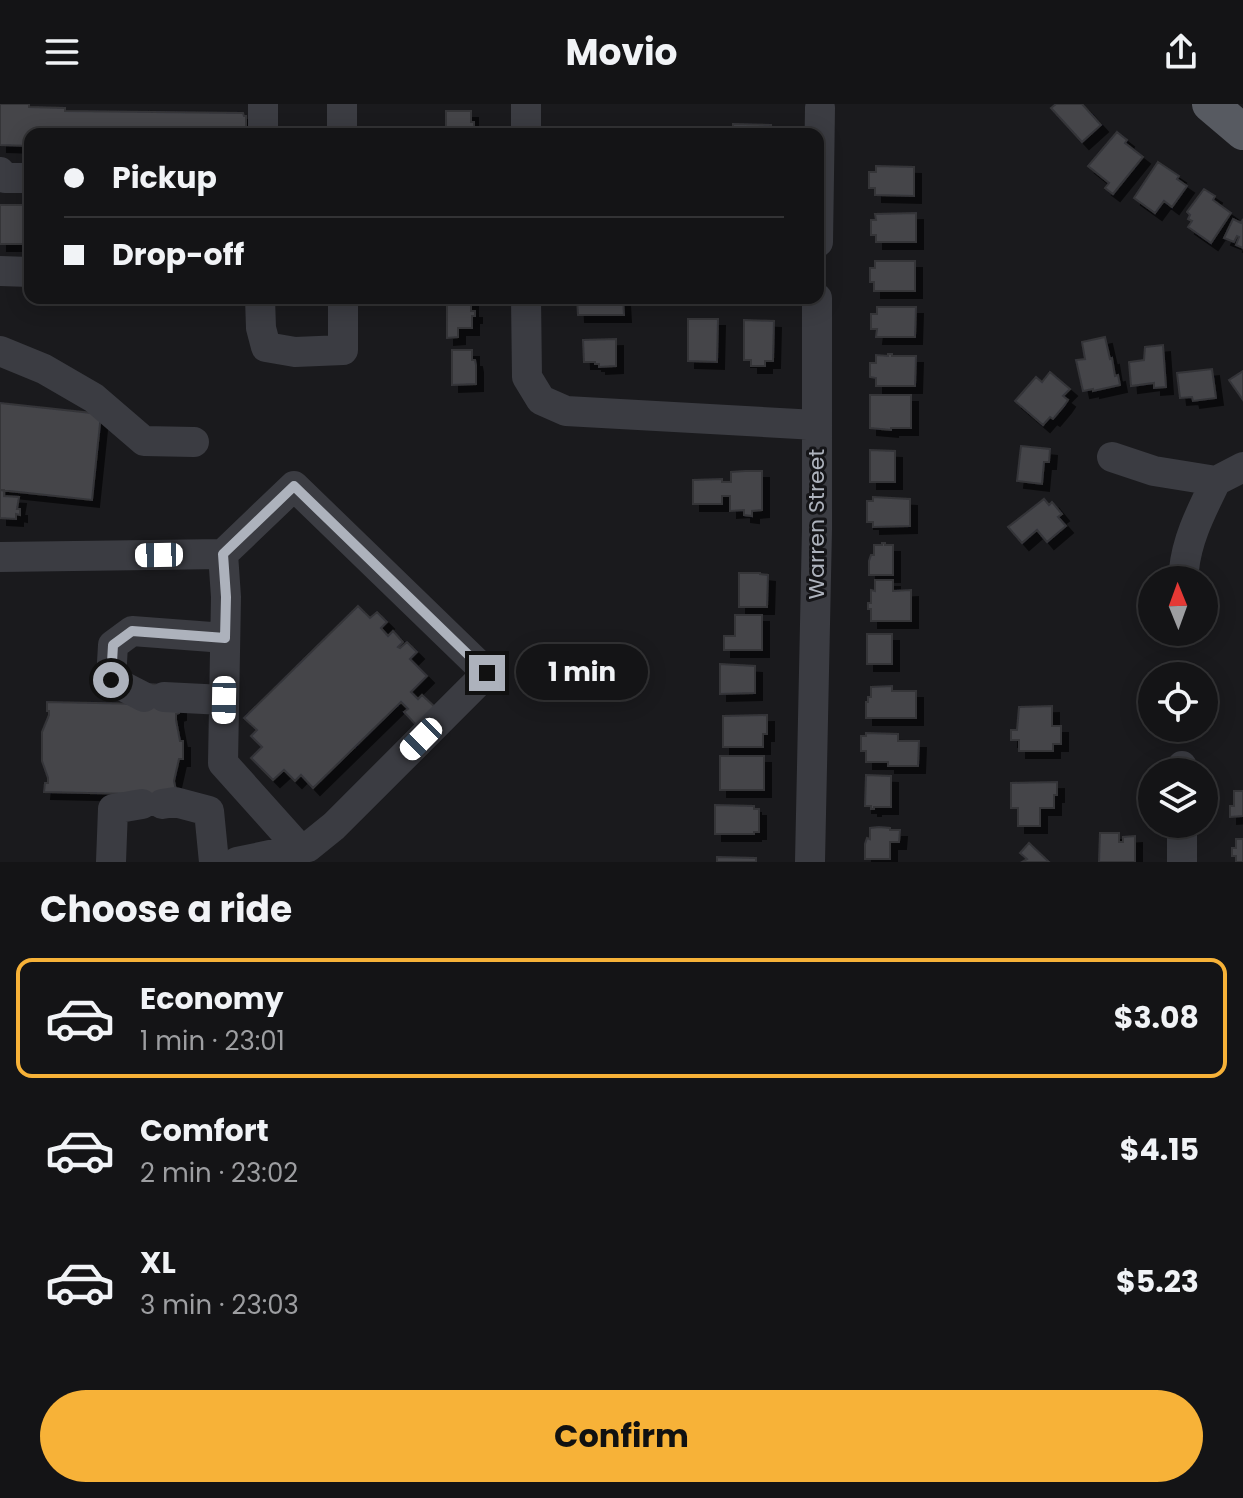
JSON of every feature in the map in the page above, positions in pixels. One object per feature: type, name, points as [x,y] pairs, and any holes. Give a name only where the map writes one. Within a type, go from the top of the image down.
[{"type":"main road","points":[[1210,104],[1243,132]]},
{"type":"street","points":[[263,104],[263,128]]},
{"type":"street","points":[[342,104],[342,128]]},
{"type":"street","points":[[526,104],[526,128]]},
{"type":"street","points":[[820,108],[820,128]]},
{"type":"street","points":[[0,271],[24,272]]},
{"type":"street","points":[[261,313],[266,347],[295,352],[343,350],[343,304]]},
{"type":"street","name":"Warren Street","points":[[526,304],[527,377],[541,400],[566,411],[816,425],[817,545],[810,862]]},
{"type":"street","points":[[816,425],[817,304]]},
{"type":"street","points":[[0,351],[44,369],[94,398],[144,441],[194,442]]},
{"type":"street","points":[[1112,457],[1154,471],[1216,481],[1243,467]]},
{"type":"street","points":[[1184,566],[1196,523],[1216,481]]},
{"type":"street","points":[[0,557],[223,554],[294,486],[487,673],[334,826],[308,847],[237,862]]},
{"type":"street","points":[[223,554],[226,597],[223,763],[300,849]]},
{"type":"street","points":[[224,700],[154,697],[111,680],[113,645],[132,631],[225,638]]},
{"type":"street","points":[[111,862],[113,809],[175,802],[209,811],[214,862]]},
{"type":"street","points":[[1182,838],[1182,862]]},
{"type":"building","points":[[0,104],[29,104],[29,107],[65,108],[65,111],[243,113],[246,116],[246,128],[24,128],[24,146],[0,145]]},
{"type":"building","points":[[1056,104],[1082,104],[1101,125],[1082,142],[1051,108]]},
{"type":"building","points":[[446,111],[471,111],[474,128],[446,128]]},
{"type":"building","points":[[733,124],[771,125],[771,128],[733,128]]},
{"type":"building","points":[[1117,132],[1143,157],[1113,194],[1105,188],[1109,183],[1088,166]]},
{"type":"building","points":[[1158,162],[1179,176],[1177,179],[1187,186],[1172,207],[1164,201],[1155,213],[1134,198]]},
{"type":"building","points":[[876,166],[914,167],[914,196],[875,195],[875,188],[869,188],[869,172],[876,172]]},
{"type":"building","points":[[1204,189],[1231,213],[1211,243],[1188,227],[1192,221],[1188,219],[1190,215],[1187,212]]},
{"type":"building","points":[[0,205],[24,205],[24,244],[0,244]]},
{"type":"building","points":[[916,213],[916,242],[876,242],[876,235],[871,235],[871,220],[876,220],[875,214]]},
{"type":"building","points":[[1233,219],[1241,223],[1243,219],[1243,248],[1236,245],[1239,237],[1234,242],[1224,238]]},
{"type":"building","points":[[875,261],[915,261],[915,291],[874,291],[870,268],[875,268]]},
{"type":"building","points":[[447,304],[471,304],[471,311],[475,311],[472,328],[458,328],[458,337],[447,338]]},
{"type":"building","points":[[577,304],[623,304],[624,315],[578,315]]},
{"type":"building","points":[[877,307],[916,307],[915,337],[876,337],[877,329],[871,329],[871,314],[877,314]]},
{"type":"building","points":[[688,319],[718,319],[717,362],[688,361]]},
{"type":"building","points":[[744,320],[774,321],[773,361],[765,361],[765,366],[751,366],[751,360],[744,360]]},
{"type":"building","points":[[1105,337],[1120,385],[1083,391],[1076,360],[1085,359],[1082,342]]},
{"type":"building","points":[[616,339],[616,366],[599,367],[595,362],[584,362],[583,340]]},
{"type":"building","points":[[1163,345],[1166,387],[1154,388],[1154,383],[1131,386],[1129,362],[1144,360],[1145,347]]},
{"type":"building","points":[[452,350],[472,350],[476,384],[452,385]]},
{"type":"building","points":[[876,355],[916,356],[915,386],[876,386],[876,378],[870,377],[870,363],[876,363]]},
{"type":"building","points":[[1212,369],[1216,398],[1193,401],[1192,397],[1180,398],[1177,373]]},
{"type":"building","points":[[1243,371],[1243,400],[1229,380]]},
{"type":"building","points":[[1050,372],[1070,389],[1063,396],[1068,400],[1064,406],[1043,425],[1015,401],[1036,377],[1042,382]]},
{"type":"building","points":[[870,395],[911,395],[911,428],[870,428]]},
{"type":"building","points":[[0,403],[101,414],[92,500],[0,490]]},
{"type":"building","points":[[1021,446],[1050,449],[1049,462],[1044,462],[1042,484],[1017,481]]},
{"type":"building","points":[[870,450],[895,451],[895,482],[870,482]]},
{"type":"building","points":[[762,471],[762,510],[752,511],[752,516],[744,515],[744,510],[730,511],[730,496],[722,496],[722,504],[693,504],[693,480],[722,479],[722,482],[731,482],[731,472]]},
{"type":"building","points":[[0,490],[4,490],[4,496],[19,497],[17,509],[20,509],[20,515],[16,514],[16,519],[0,518]]},
{"type":"building","points":[[873,497],[910,499],[910,526],[873,527],[873,522],[867,522],[867,501],[873,501]]},
{"type":"building","points":[[1044,499],[1049,505],[1052,502],[1062,514],[1058,517],[1066,526],[1047,542],[1037,530],[1022,543],[1008,527]]},
{"type":"building","points":[[874,545],[893,545],[893,575],[869,575]]},
{"type":"building","points":[[739,573],[768,575],[767,607],[739,607]]},
{"type":"building","points":[[875,580],[893,580],[893,591],[911,590],[911,621],[871,621],[868,603],[871,603],[871,590],[875,591]]},
{"type":"building","points":[[358,606],[370,618],[377,612],[387,622],[381,628],[388,636],[393,631],[403,642],[398,647],[407,642],[417,652],[410,659],[427,676],[411,692],[418,699],[422,695],[436,708],[418,727],[404,712],[408,709],[401,702],[313,788],[301,775],[295,781],[284,770],[273,780],[251,758],[262,747],[251,736],[257,730],[244,718]]},
{"type":"building","points":[[735,615],[762,615],[762,650],[724,650],[724,636],[735,636]]},
{"type":"building","points":[[867,634],[892,634],[892,664],[867,664]]},
{"type":"building","points":[[720,664],[755,666],[755,693],[720,694]]},
{"type":"building","points":[[145,684],[164,685],[179,705],[176,720],[180,741],[183,741],[183,759],[179,759],[174,781],[177,795],[44,792],[48,778],[42,761],[42,732],[49,715],[47,702],[144,704]]},
{"type":"building","points":[[892,686],[892,691],[916,691],[916,718],[866,718],[866,702],[871,697],[871,687]]},
{"type":"building","points":[[1052,706],[1052,726],[1061,726],[1061,744],[1053,744],[1053,751],[1019,751],[1019,740],[1011,740],[1011,730],[1017,730],[1019,707]]},
{"type":"building","points":[[767,715],[763,747],[723,747],[723,716]]},
{"type":"building","points":[[866,733],[898,734],[898,741],[919,741],[918,766],[866,762],[866,751],[861,751],[861,736],[866,736]]},
{"type":"building","points":[[720,756],[764,756],[764,790],[720,790]]},
{"type":"building","points":[[866,775],[891,776],[891,807],[871,809],[871,806],[865,806]]},
{"type":"building","points":[[1057,782],[1054,808],[1040,808],[1040,826],[1018,826],[1018,808],[1011,808],[1011,783]]},
{"type":"building","points":[[1234,791],[1243,791],[1243,816],[1230,817]]},
{"type":"building","points":[[715,805],[754,806],[754,809],[759,809],[759,832],[715,834]]},
{"type":"building","points":[[870,828],[900,830],[899,842],[890,842],[890,859],[865,859]]},
{"type":"building","points":[[1100,833],[1119,833],[1119,842],[1123,842],[1123,837],[1135,836],[1135,862],[1099,862]]},
{"type":"building","points":[[1236,839],[1243,839],[1243,862],[1236,862],[1236,856],[1232,856]]},
{"type":"building","points":[[1029,843],[1049,862],[1022,862],[1027,859],[1020,853]]},
{"type":"building","points":[[717,857],[756,858],[756,862],[717,862]]},
{"type":"route","points":[[111,680],[113,645],[132,631],[225,638],[223,554],[294,486],[487,673]]}]
